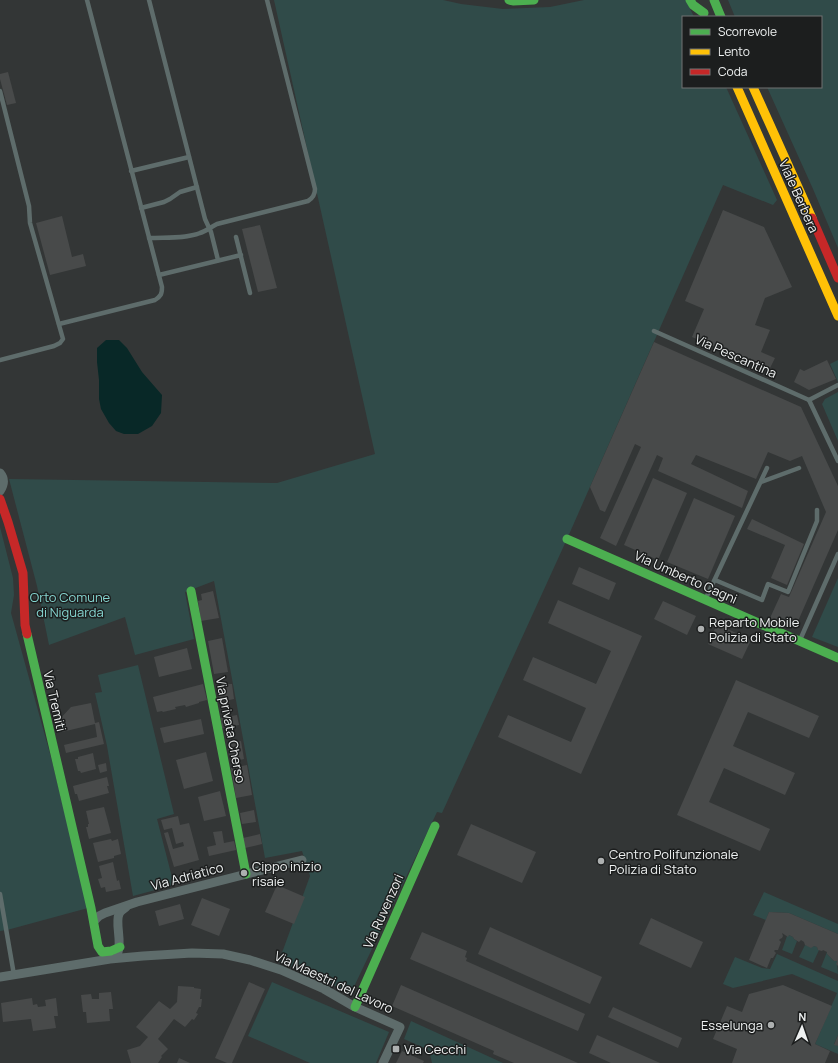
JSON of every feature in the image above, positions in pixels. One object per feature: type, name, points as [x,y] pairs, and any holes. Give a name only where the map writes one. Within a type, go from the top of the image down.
[{"type":"street","points":[[509,0],[534,0]]},
{"type":"street","points":[[690,0],[705,15]]},
{"type":"street","points":[[698,0],[705,15]]},
{"type":"street","points":[[714,0],[721,16]]},
{"type":"street","name":"Viale Berbera","points":[[737,88],[838,316]]},
{"type":"street","name":"Viale Berbera","points":[[752,88],[838,278]]},
{"type":"street","points":[[0,472],[4,481],[0,491]]},
{"type":"street","name":"Via Tremiti","points":[[0,499],[23,573],[23,604],[30,651],[94,921]]},
{"type":"street","name":"Via Umberto Cagni","points":[[567,539],[838,658]]},
{"type":"street","name":"Via privata Cherso","points":[[191,591],[246,874]]},
{"type":"street","name":"Via Ruvenzori","points":[[355,1007],[435,826]]},
{"type":"street","name":"Via Adriatico","points":[[94,921],[98,916],[137,902],[302,860]]},
{"type":"street","points":[[110,959],[118,953],[120,947],[118,919],[119,914],[126,907]]},
{"type":"street","points":[[91,908],[98,912],[115,914],[118,919]]},
{"type":"street","points":[[90,962],[96,955],[98,946],[94,921]]},
{"type":"street","points":[[98,946],[102,952],[112,952],[120,947]]},
{"type":"street","points":[[120,947],[124,953],[131,957]]},
{"type":"street","name":"Via Maestri del Lavoro","points":[[0,977],[110,959],[166,954],[222,954],[250,960],[281,970],[324,989],[355,1007],[400,1027],[383,1063]]},
{"type":"lane","points":[[59,324],[154,300],[160,297],[162,293],[159,275],[87,0]]},
{"type":"lane","points":[[149,0],[205,219],[209,227],[218,260]]},
{"type":"lane","points":[[149,238],[191,236],[201,233],[209,227],[217,224],[308,201],[315,194],[315,189],[267,0]]},
{"type":"lane","points":[[0,91],[29,206],[30,223],[63,339],[60,343],[54,346],[0,360]]},
{"type":"lane","points":[[131,171],[189,157]]},
{"type":"lane","points":[[141,208],[164,202],[180,192],[197,187]]},
{"type":"lane","points":[[236,236],[250,293]]},
{"type":"lane","points":[[159,275],[241,254]]},
{"type":"lane","name":"Via Pescantina","points":[[654,331],[810,400]]},
{"type":"lane","points":[[838,385],[810,400],[838,461]]},
{"type":"lane","points":[[705,600],[767,468]]},
{"type":"lane","points":[[761,482],[800,468]]},
{"type":"lane","points":[[715,580],[762,600],[768,584],[788,592],[818,521],[817,510]]},
{"type":"lane","points":[[800,641],[838,554]]},
{"type":"lane","points":[[0,894],[14,975]]},
{"type":"green space","name":"Orto Comune di Niguarda","points":[[274,0],[443,0],[461,4],[503,9],[550,7],[584,0],[686,0],[694,16],[682,16],[682,88],[726,88],[777,200],[773,205],[723,185],[567,539],[442,813],[437,812],[351,993],[278,961],[310,876],[302,851],[265,858],[214,581],[185,592],[194,639],[135,655],[125,617],[49,645],[37,586],[9,479],[277,483],[375,454]]},
{"type":"green space","points":[[728,0],[838,0],[838,248],[767,88],[822,88],[822,16],[735,16]]},
{"type":"green space","points":[[838,360],[838,382],[830,364]]},
{"type":"green space","points":[[838,392],[838,441],[822,404],[825,399]]},
{"type":"green space","points":[[0,527],[13,578],[14,595],[11,613],[52,761],[88,908],[0,931]]},
{"type":"green space","points":[[838,578],[838,647],[812,637]]},
{"type":"green space","points":[[138,665],[174,814],[157,819],[174,885],[133,896],[107,746],[95,693],[102,692],[98,675]]},
{"type":"green space","points":[[764,892],[838,924],[838,934],[789,913],[769,912],[766,920],[753,915]]},
{"type":"green space","points":[[789,935],[797,941],[792,954],[782,950],[787,936]]},
{"type":"green space","points":[[805,945],[817,947],[819,950],[813,963],[799,957]]},
{"type":"green space","points":[[827,952],[827,954],[834,961],[837,961],[838,974],[821,967]]},
{"type":"green space","points":[[777,954],[838,981],[838,1035],[834,1044],[838,1046],[838,1054],[815,1044],[837,993],[792,974],[733,988],[723,984],[735,957],[762,968],[770,969]]},
{"type":"green space","points":[[272,982],[389,1032],[376,1063],[310,1063],[248,1036]]},
{"type":"green space","points":[[411,1021],[503,1063],[432,1063],[429,1050],[404,1039]]},
{"type":"shaded area","points":[[106,340],[119,340],[127,348],[142,372],[162,395],[161,413],[152,426],[138,434],[124,434],[116,431],[109,423],[101,409],[99,399],[97,348]]},
{"type":"building","points":[[8,72],[16,103],[7,105],[0,74]]},
{"type":"building","points":[[723,210],[764,227],[792,287],[765,298],[755,325],[770,330],[761,352],[775,358],[769,370],[692,337],[704,309],[685,301]]},
{"type":"building","points":[[62,216],[72,257],[83,254],[86,266],[50,275],[36,223]]},
{"type":"building","points":[[260,225],[277,288],[258,292],[242,229]]},
{"type":"building","points":[[654,342],[801,407],[838,486],[838,530],[795,628],[770,618],[781,594],[789,597],[826,512],[802,456],[790,461],[768,452],[756,479],[696,455],[691,464],[748,491],[742,508],[658,471],[663,458],[657,455],[616,546],[600,538],[641,447],[635,444],[605,512],[600,510],[590,487]]},
{"type":"building","points":[[827,360],[836,379],[809,390],[794,382],[800,369],[804,371]]},
{"type":"building","points":[[653,478],[687,493],[658,560],[624,545]]},
{"type":"building","points":[[694,498],[735,516],[708,579],[667,562]]},
{"type":"building","points":[[752,519],[804,544],[787,585],[771,578],[785,545],[747,529]]},
{"type":"building","points":[[579,567],[616,583],[609,600],[572,584]]},
{"type":"building","points":[[213,591],[219,618],[201,621],[198,601],[202,600],[201,594]]},
{"type":"building","points":[[558,600],[642,636],[581,774],[498,737],[508,715],[571,742],[586,708],[523,680],[533,657],[596,684],[611,651],[548,623]]},
{"type":"building","points":[[663,601],[696,616],[687,635],[654,619]]},
{"type":"building","points":[[717,624],[751,640],[742,659],[708,644]]},
{"type":"building","points":[[222,638],[228,672],[214,674],[208,641]]},
{"type":"building","points":[[187,648],[192,669],[159,677],[154,657]]},
{"type":"building","points":[[736,680],[819,716],[809,738],[748,712],[733,746],[795,773],[785,795],[724,768],[709,802],[770,829],[760,851],[677,815]]},
{"type":"building","points":[[203,684],[207,700],[186,707],[185,705],[175,707],[176,709],[157,712],[153,697]]},
{"type":"building","points":[[227,684],[232,684],[234,699],[220,702],[217,690],[227,686]]},
{"type":"building","points":[[91,703],[95,723],[99,722],[104,744],[66,753],[64,745],[97,737],[95,724],[62,732],[59,720],[71,707]]},
{"type":"building","points":[[237,715],[239,725],[222,728],[221,718]]},
{"type":"building","points":[[201,719],[204,734],[164,743],[160,728]]},
{"type":"building","points":[[241,741],[244,759],[231,762],[227,744]]},
{"type":"building","points":[[206,752],[213,781],[184,789],[176,760]]},
{"type":"building","points":[[93,753],[96,769],[81,773],[78,771],[75,759]]},
{"type":"building","points":[[106,763],[107,771],[100,773],[98,765]]},
{"type":"building","points":[[247,765],[252,795],[236,798],[231,768]]},
{"type":"building","points":[[107,777],[109,793],[79,801],[73,786]]},
{"type":"building","points":[[220,791],[226,816],[204,821],[198,797]]},
{"type":"building","points":[[104,807],[111,833],[89,839],[86,827],[88,827],[89,824],[86,811]]},
{"type":"building","points":[[254,810],[256,822],[242,824],[240,813]]},
{"type":"building","points":[[178,816],[180,825],[189,823],[199,860],[174,867],[164,833],[168,832],[173,849],[184,846],[183,842],[176,844],[172,828],[164,830],[161,820]]},
{"type":"building","points":[[471,824],[536,852],[522,883],[457,855]]},
{"type":"building","points":[[222,831],[224,843],[234,841],[236,850],[209,856],[207,847],[216,845],[213,832]]},
{"type":"building","points":[[260,834],[262,844],[245,848],[243,838]]},
{"type":"building","points":[[111,839],[112,841],[118,839],[121,854],[114,856],[114,858],[98,862],[93,843]]},
{"type":"building","points":[[113,862],[117,881],[119,880],[121,889],[106,892],[105,887],[101,888],[98,879],[102,878],[99,866]]},
{"type":"building","points":[[277,885],[305,897],[294,924],[265,912]]},
{"type":"building","points":[[202,898],[230,909],[219,936],[191,925]]},
{"type":"building","points":[[180,904],[184,919],[159,926],[155,911]]},
{"type":"building","points":[[769,912],[789,913],[838,934],[838,966],[836,964],[837,961],[834,961],[827,954],[827,952],[818,950],[817,947],[814,946],[811,948],[805,945],[801,940],[799,942],[793,937],[789,935],[788,937],[782,933],[783,936],[779,940],[781,942],[778,950],[774,951],[776,953],[773,958],[771,958],[767,968],[749,960]]},
{"type":"building","points":[[651,918],[703,942],[691,968],[639,944]]},
{"type":"building","points":[[490,927],[602,977],[590,1004],[478,954]]},
{"type":"building","points":[[422,932],[467,951],[465,957],[467,958],[466,961],[585,1014],[578,1031],[410,959]]},
{"type":"building","points":[[249,982],[265,989],[232,1063],[227,1063],[215,1058]]},
{"type":"building","points":[[401,985],[578,1063],[514,1063],[493,1054],[494,1051],[392,1006]]},
{"type":"building","name":"Esselunga","points":[[783,985],[832,1006],[815,1044],[830,1051],[825,1063],[732,1063],[737,1049],[713,1039],[727,1006],[742,1012],[749,994]]},
{"type":"building","points":[[178,986],[201,989],[200,999],[202,999],[201,1007],[199,1007],[196,1013],[198,1014],[194,1020],[192,1019],[185,1027],[174,1019],[158,1039],[168,1049],[161,1056],[162,1057],[158,1063],[131,1063],[127,1050],[140,1046],[148,1037],[136,1027],[159,1001],[170,1009],[177,1002]]},
{"type":"building","points":[[111,992],[113,1009],[109,1009],[110,1021],[87,1023],[86,1012],[83,1012],[81,995],[91,994],[92,999],[99,999],[99,993]]},
{"type":"building","points":[[32,998],[33,1005],[37,1004],[38,1007],[46,1006],[45,1000],[56,998],[58,1016],[54,1016],[56,1028],[33,1031],[31,1019],[3,1022],[1,1003]]},
{"type":"building","points":[[613,1007],[682,1038],[678,1048],[608,1017]]},
{"type":"building","points":[[597,1035],[660,1063],[611,1063],[589,1053]]},
{"type":"building","points":[[838,1035],[838,1046],[834,1045]]},
{"type":"building","points":[[402,1051],[424,1061],[423,1063],[396,1063]]},
{"type":"building","points":[[179,1058],[190,1063],[177,1063]]},
{"type":"traffic: fast","points":[[509,0],[534,0]]},
{"type":"traffic: fast","points":[[690,0],[693,5],[704,13]]},
{"type":"traffic: fast","points":[[714,0],[721,16]]},
{"type":"traffic: fast","points":[[567,539],[838,658]]},
{"type":"traffic: fast","points":[[191,591],[246,874]]},
{"type":"traffic: fast","points":[[27,634],[91,908],[98,946],[102,952],[111,951],[120,947]]},
{"type":"traffic: fast","points":[[355,1007],[435,826]]},
{"type":"traffic: slow","points":[[737,88],[838,316]]},
{"type":"traffic: slow","points":[[753,88],[812,218]]},
{"type":"traffic: jam","points":[[812,218],[838,278]]},
{"type":"traffic: jam","points":[[0,499],[23,573],[25,625],[27,634]]},
{"type":"place","name":"Reparto Mobile Polizia di Stato","points":[[701,629]]},
{"type":"place","name":"Centro Polifunzionale Polizia di Stato","points":[[601,861]]},
{"type":"place","name":"Cippo inizio risaie","points":[[244,873]]},
{"type":"place","name":"Esselunga","points":[[771,1025]]},
{"type":"place","name":"Via Cecchi","points":[[396,1049]]}]
